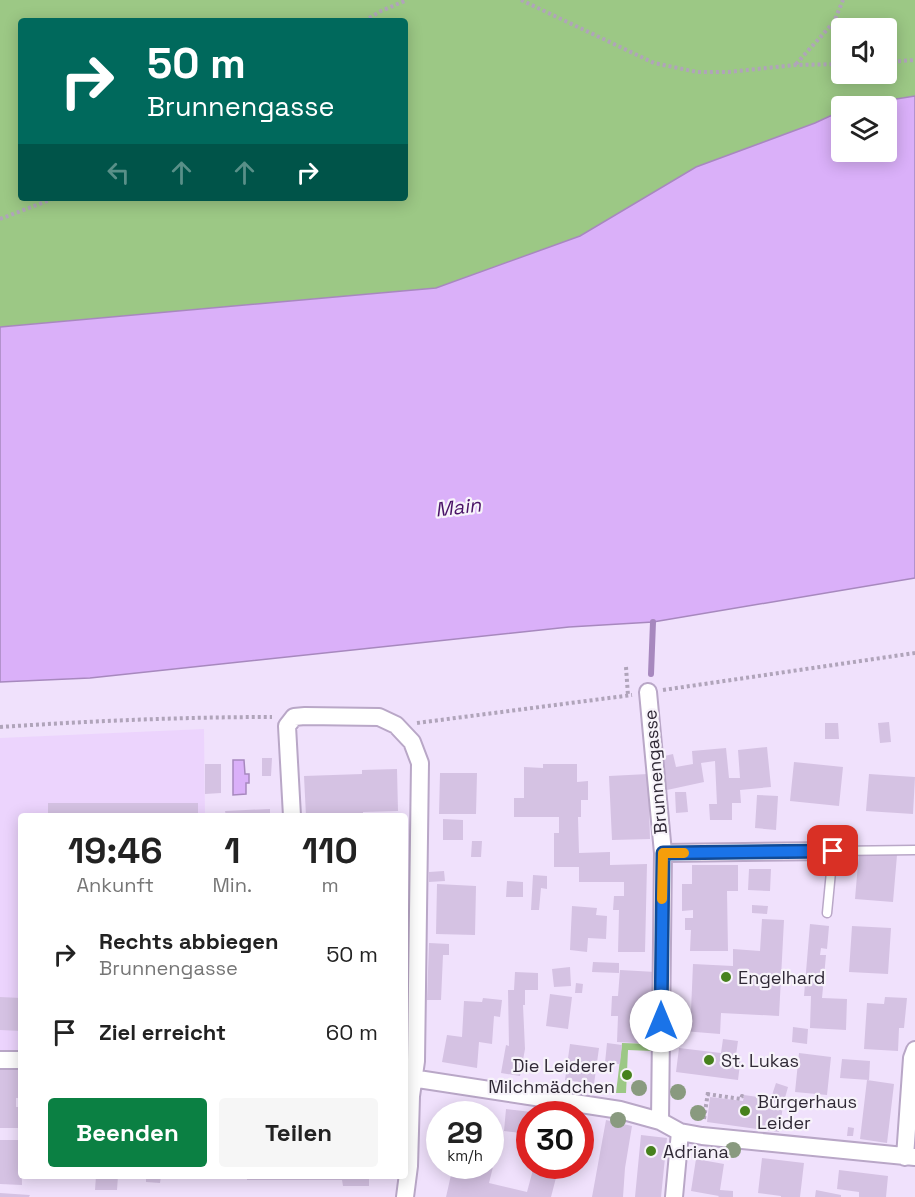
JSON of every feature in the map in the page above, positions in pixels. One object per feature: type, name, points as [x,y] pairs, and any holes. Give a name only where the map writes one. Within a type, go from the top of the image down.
[{"type":"street","name":"Brunnengasse","points":[[648,692],[663,853],[660,1121]]},
{"type":"street","points":[[292,813],[287,726],[294,717],[379,717],[396,725],[412,742],[420,764],[416,1061],[409,1077],[411,1096],[408,1174]]},
{"type":"street","name":"Brunnengasse","points":[[663,853],[833,851]]},
{"type":"street","points":[[409,1077],[620,1110],[660,1121],[680,1132],[702,1136],[910,1157],[912,1058],[915,1050]]},
{"type":"street","points":[[0,1060],[18,1060]]},
{"type":"street","points":[[674,1197],[680,1132]]},
{"type":"street","points":[[405,1197],[407,1179]]},
{"type":"lane","points":[[827,914],[833,851],[915,850]]},
{"type":"path","points":[[369,18],[407,0]]},
{"type":"path","points":[[521,0],[654,63],[697,72],[831,64]]},
{"type":"path","points":[[836,18],[843,0]]},
{"type":"path","points":[[795,65],[831,25]]},
{"type":"path","points":[[897,61],[915,60]]},
{"type":"path","points":[[0,219],[47,201]]},
{"type":"path","points":[[396,725],[628,696],[915,653]]},
{"type":"path","points":[[626,667],[628,696]]},
{"type":"path","points":[[0,727],[207,717],[294,717]]},
{"type":"path","points":[[705,1114],[707,1093],[741,1099],[743,1096]]},
{"type":"shaded area","points":[[204,729],[205,813],[18,813],[18,1060],[0,1060],[0,738]]},
{"type":"green space","points":[[0,0],[915,0],[915,96],[897,99],[897,96],[831,96],[831,116],[696,167],[580,236],[436,288],[0,327]]},
{"type":"green space","points":[[622,1043],[653,1044],[652,1051],[628,1050],[626,1093],[616,1093]]},
{"type":"water","name":"Main","points":[[915,96],[915,578],[653,622],[569,627],[90,678],[0,682],[0,327],[436,288],[580,236],[696,167],[831,116],[831,162],[897,162],[897,99]]},
{"type":"water","points":[[233,760],[244,760],[245,774],[249,774],[246,794],[233,795]]},
{"type":"building","points":[[889,722],[891,742],[880,743],[878,723]]},
{"type":"building","points":[[825,723],[838,723],[839,739],[825,739]]},
{"type":"building","points":[[767,747],[771,787],[740,790],[741,803],[732,803],[732,820],[710,820],[709,804],[717,804],[715,761],[701,763],[704,782],[667,790],[660,757],[673,754],[676,767],[693,764],[692,751],[726,748],[729,778],[740,778],[738,750]]},
{"type":"building","points":[[262,758],[272,758],[271,776],[262,776]]},
{"type":"building","points":[[794,762],[843,767],[839,806],[790,801]]},
{"type":"building","points":[[205,764],[221,764],[221,793],[205,794]]},
{"type":"building","points":[[543,764],[577,764],[577,782],[588,781],[588,800],[581,800],[581,817],[578,817],[579,853],[610,852],[610,865],[647,864],[645,952],[618,952],[619,910],[613,910],[614,896],[624,896],[624,882],[579,882],[579,867],[554,867],[554,833],[559,833],[559,817],[514,817],[514,798],[524,798],[524,767],[543,768]]},
{"type":"building","points":[[397,769],[398,811],[306,813],[304,776],[362,774],[362,770]]},
{"type":"building","points":[[440,773],[477,773],[476,814],[439,814]]},
{"type":"building","points":[[648,774],[650,839],[612,840],[609,776]]},
{"type":"building","points":[[869,774],[915,777],[913,814],[866,811]]},
{"type":"building","points":[[675,792],[686,792],[688,812],[676,813]]},
{"type":"building","points":[[757,795],[778,796],[776,830],[755,828]]},
{"type":"building","points":[[48,803],[198,803],[198,813],[48,813]]},
{"type":"building","points":[[270,809],[270,813],[225,813],[225,811]]},
{"type":"building","points":[[443,819],[463,820],[463,840],[443,840]]},
{"type":"building","points":[[472,841],[482,841],[481,857],[471,857]]},
{"type":"building","points":[[859,852],[897,855],[893,902],[855,899]]},
{"type":"building","points":[[692,865],[738,865],[738,891],[727,891],[728,951],[690,951],[691,930],[685,930],[685,918],[693,918],[693,910],[682,911],[682,884],[692,884]]},
{"type":"building","points":[[749,869],[771,869],[770,891],[748,890]]},
{"type":"building","points":[[444,871],[445,881],[429,882],[429,872]]},
{"type":"building","points":[[533,875],[547,876],[547,889],[541,888],[539,910],[531,910]]},
{"type":"building","points":[[507,881],[523,882],[523,897],[506,897]]},
{"type":"building","points":[[437,884],[476,886],[475,935],[436,934]]},
{"type":"building","points":[[752,905],[768,906],[767,914],[752,913]]},
{"type":"building","points":[[572,906],[597,908],[596,915],[607,916],[606,939],[588,938],[587,952],[570,950]]},
{"type":"building","points":[[762,919],[784,920],[779,1016],[721,1013],[720,1034],[683,1031],[684,1018],[691,1011],[693,964],[733,966],[733,949],[760,951]]},
{"type":"building","points":[[810,924],[829,926],[827,949],[821,948],[820,955],[826,955],[822,998],[847,999],[846,1030],[810,1028],[811,996],[804,996]]},
{"type":"building","points":[[852,926],[891,928],[888,974],[849,972]]},
{"type":"building","points":[[429,943],[449,944],[449,955],[443,955],[441,1000],[427,1000]]},
{"type":"building","points":[[593,962],[619,963],[619,973],[592,972]]},
{"type":"building","points":[[570,967],[571,986],[554,987],[552,969]]},
{"type":"building","points":[[620,970],[656,972],[654,998],[645,998],[644,1018],[655,1018],[654,1044],[617,1042],[618,1016],[611,1016],[612,996],[618,996]]},
{"type":"building","points":[[515,972],[538,973],[538,990],[525,990],[525,1005],[523,1005],[525,1049],[520,1076],[501,1073],[506,1045],[509,1046],[508,990],[514,990]]},
{"type":"building","points":[[576,983],[583,984],[582,993],[575,993]]},
{"type":"building","points":[[550,994],[572,997],[568,1029],[546,1026]]},
{"type":"building","points":[[0,997],[18,998],[18,1031],[0,1030]]},
{"type":"building","points":[[885,997],[907,998],[904,1028],[899,1028],[898,1051],[864,1049],[867,1003],[884,1004]]},
{"type":"building","points":[[483,998],[502,1000],[500,1017],[494,1016],[492,1044],[479,1042],[477,1068],[442,1062],[447,1035],[462,1037],[464,1001],[482,1002]]},
{"type":"building","points":[[793,1027],[808,1029],[807,1044],[792,1042]]},
{"type":"building","name":"St. Lukas","points":[[723,1039],[738,1041],[736,1055],[741,1056],[738,1080],[676,1072],[679,1048],[721,1053]]},
{"type":"building","points":[[607,1043],[622,1045],[620,1064],[605,1063]]},
{"type":"building","points":[[570,1044],[599,1048],[594,1084],[565,1080]]},
{"type":"building","points":[[799,1053],[831,1057],[827,1095],[795,1092]]},
{"type":"building","points":[[842,1059],[870,1061],[869,1080],[840,1078]]},
{"type":"building","points":[[0,1065],[18,1066],[16,1107],[18,1107],[18,1128],[0,1128]]},
{"type":"building","points":[[867,1080],[894,1084],[887,1143],[860,1139]]},
{"type":"building","points":[[776,1083],[788,1087],[783,1105],[770,1101]]},
{"type":"building","name":"Bürgerhaus Leider","points":[[744,1095],[758,1097],[758,1103],[783,1106],[779,1132],[707,1122],[710,1097],[743,1101]]},
{"type":"building","points":[[506,1109],[516,1110],[516,1132],[504,1131]]},
{"type":"building","points":[[606,1120],[632,1126],[623,1197],[592,1197]]},
{"type":"building","points":[[848,1127],[854,1128],[853,1136],[847,1136]]},
{"type":"building","points":[[641,1135],[667,1138],[661,1197],[635,1197]]},
{"type":"building","points":[[0,1140],[18,1140],[18,1179],[22,1179],[22,1185],[0,1184]]},
{"type":"building","points":[[762,1158],[804,1163],[800,1197],[781,1197],[758,1193]]},
{"type":"building","points":[[696,1159],[724,1164],[720,1190],[733,1191],[733,1197],[718,1197],[691,1191]]},
{"type":"building","points":[[839,1170],[888,1176],[886,1197],[859,1197],[859,1192],[837,1189]]},
{"type":"building","points":[[96,1179],[118,1179],[117,1190],[95,1190]]},
{"type":"building","points":[[146,1179],[161,1179],[160,1183],[146,1182]]},
{"type":"building","points":[[369,1179],[369,1186],[343,1186],[342,1180],[247,1180]]},
{"type":"building","points":[[450,1179],[490,1179],[489,1183],[527,1192],[530,1179],[556,1179],[551,1197],[446,1197]]},
{"type":"building","points":[[816,1190],[841,1195],[841,1197],[815,1197]]},
{"type":"building","points":[[0,1193],[30,1195],[29,1197],[0,1197]]},
{"type":"waterway","points":[[651,674],[653,622]]},
{"type":"slow traffic","points":[[662,899],[663,853],[684,853]]},
{"type":"place","name":"Engelhard","points":[[726,977]]},
{"type":"place","name":"St. Lukas","points":[[709,1060]]},
{"type":"place","name":"Die Leiderer Milchmädchen","points":[[627,1075]]},
{"type":"place","name":"Bürgerhaus Leider","points":[[745,1111]]},
{"type":"place","name":"Adriana","points":[[651,1151]]},
{"type":"route","points":[[661,1021],[663,853],[833,851]]}]
